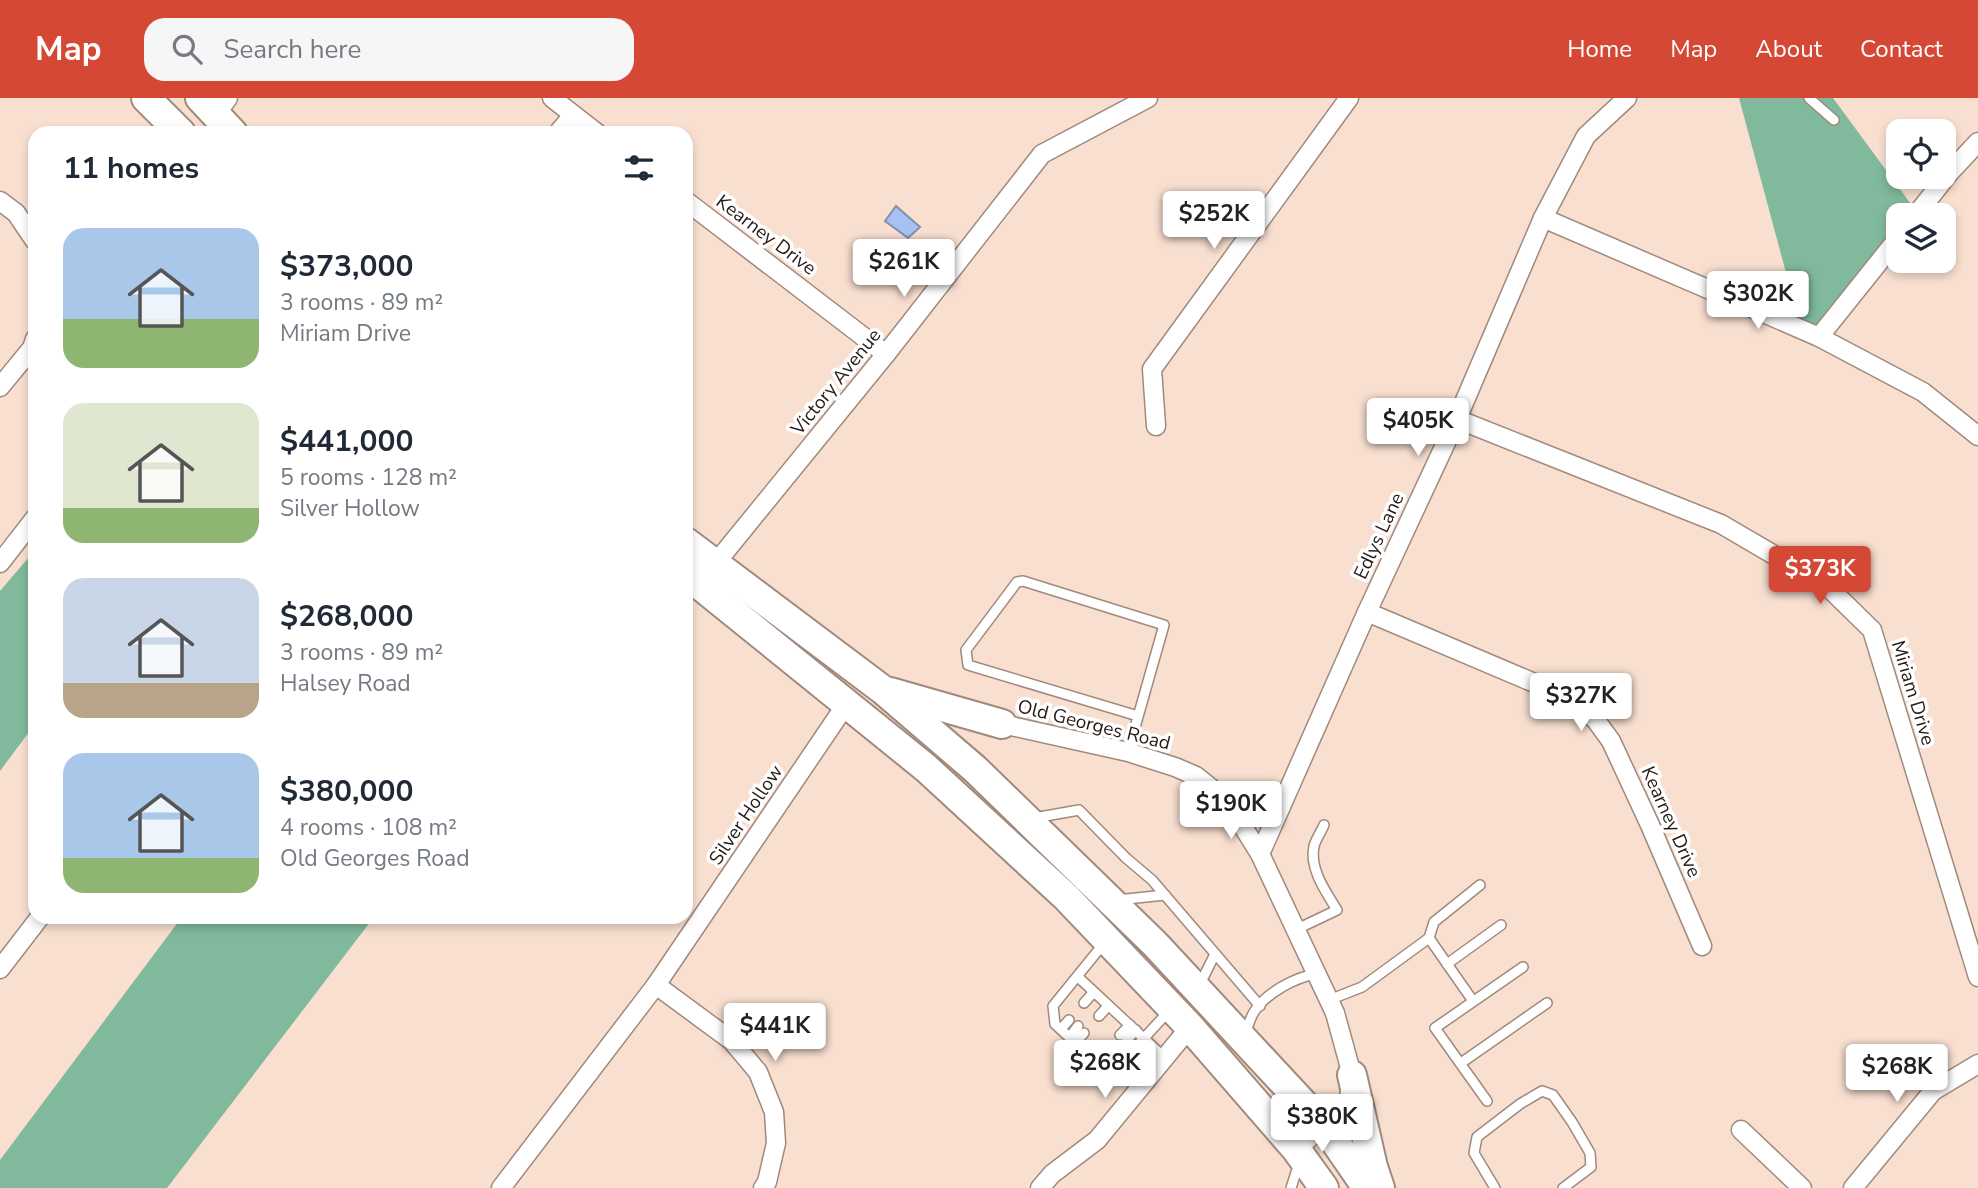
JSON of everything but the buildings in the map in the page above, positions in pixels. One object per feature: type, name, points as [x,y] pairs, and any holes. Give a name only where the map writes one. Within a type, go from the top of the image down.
[{"type":"highway","points":[[146,98],[174,126]]},
{"type":"highway","points":[[700,574],[883,690],[975,769],[1111,900],[1243,1038],[1325,1127],[1367,1188]]},
{"type":"highway","points":[[700,574],[847,703],[926,768],[1066,897],[1181,1018],[1299,1153],[1324,1188]]},
{"type":"highway","points":[[883,690],[1002,724]]},
{"type":"highway","points":[[975,769],[972,753],[975,740],[986,730],[1002,724]]},
{"type":"highway","points":[[1352,1075],[1380,1188]]},
{"type":"street","points":[[552,98],[588,126]]},
{"type":"street","name":"Victory Avenue","points":[[700,574],[886,354],[1042,153],[1148,98]]},
{"type":"street","points":[[1156,426],[1152,369],[1349,98]]},
{"type":"street","name":"Edlys Lane","points":[[1260,854],[1367,612],[1457,419],[1543,218],[1586,136],[1627,98]]},
{"type":"street","points":[[564,126],[573,115]]},
{"type":"street","points":[[1925,203],[1978,142]]},
{"type":"street","points":[[0,201],[16,213],[28,231]]},
{"type":"street","name":"Kearney Drive","points":[[693,206],[886,354]]},
{"type":"street","points":[[1543,218],[1819,337],[1923,392],[1978,436]]},
{"type":"street","points":[[1819,337],[1886,253]]},
{"type":"street","points":[[0,387],[28,353]]},
{"type":"street","name":"Miriam Drive","points":[[1457,419],[1721,524],[1827,586],[1872,630],[1970,920],[1978,977]]},
{"type":"street","points":[[0,564],[28,527]]},
{"type":"street","name":"Kearney Drive","points":[[1367,612],[1559,693],[1595,719],[1611,741],[1702,946]]},
{"type":"street","name":"Silver Hollow","points":[[501,1188],[656,985],[847,703]]},
{"type":"street","name":"Old Georges Road","points":[[1002,724],[1128,752],[1175,766],[1196,776],[1227,801],[1260,854],[1335,1013],[1352,1075]]},
{"type":"street","points":[[0,969],[35,924]]},
{"type":"street","points":[[656,985],[732,1041],[758,1072],[774,1112],[776,1143],[767,1182],[763,1188]]},
{"type":"street","points":[[1040,1188],[1052,1174],[1097,1140],[1165,1058],[1181,1018]]},
{"type":"street","points":[[1853,1188],[1933,1091],[1978,1064]]},
{"type":"street","points":[[1299,1153],[1347,1104],[1352,1075]]},
{"type":"street","points":[[1741,1130],[1802,1188]]},
{"type":"lane","points":[[1809,98],[1834,120]]},
{"type":"lane","points":[[1128,752],[1164,625],[1023,581],[1017,582],[966,650],[968,665],[1138,716]]},
{"type":"lane","points":[[1027,820],[1079,810],[1164,895],[1260,1006]]},
{"type":"lane","points":[[1295,930],[1337,910],[1321,885],[1313,860],[1314,846],[1324,825]]},
{"type":"lane","points":[[1329,1000],[1362,987],[1429,938],[1434,922],[1480,885]]},
{"type":"lane","points":[[1111,900],[1164,895]]},
{"type":"lane","points":[[1447,964],[1502,925]]},
{"type":"lane","points":[[1429,938],[1473,1001]]},
{"type":"lane","points":[[1107,940],[1053,1006],[1055,1024],[1110,1075],[1144,1038],[1181,1018]]},
{"type":"lane","points":[[1197,989],[1215,954]]},
{"type":"lane","points":[[1487,1101],[1435,1028],[1523,967]]},
{"type":"lane","points":[[1243,1038],[1254,1011],[1280,988],[1301,976],[1317,974]]},
{"type":"lane","points":[[1078,977],[1165,1058]]},
{"type":"lane","points":[[1084,1003],[1093,993]]},
{"type":"lane","points":[[1096,1013],[1105,1003]]},
{"type":"lane","points":[[1461,1063],[1547,1003]]},
{"type":"lane","points":[[1061,1029],[1069,1020]]},
{"type":"lane","points":[[1123,1038],[1133,1028]]},
{"type":"lane","points":[[1072,1040],[1081,1030]]},
{"type":"lane","points":[[1098,1064],[1109,1054]]},
{"type":"lane","points":[[1495,1188],[1474,1153],[1477,1138],[1542,1091],[1553,1095],[1590,1153],[1591,1167],[1563,1188]]},
{"type":"lane","points":[[1291,1188],[1299,1153]]},
{"type":"green space","points":[[1739,98],[1833,98],[1886,170],[1886,189],[1900,189],[1910,203],[1886,203],[1886,258],[1823,334],[1800,325]]},
{"type":"green space","points":[[28,558],[28,733],[0,771],[0,591]]},
{"type":"green space","points":[[177,924],[369,924],[167,1188],[0,1188],[0,1160]]},
{"type":"water","points":[[896,206],[920,227],[908,238],[885,221]]}]
